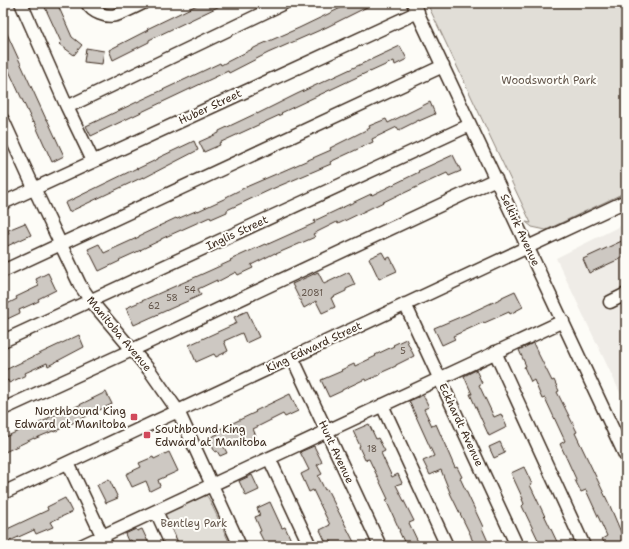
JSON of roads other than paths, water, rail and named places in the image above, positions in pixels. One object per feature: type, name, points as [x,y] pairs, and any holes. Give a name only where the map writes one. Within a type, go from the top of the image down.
[{"type":"street","points":[[21,3],[67,107],[93,161]]},
{"type":"street","points":[[87,3],[95,11],[110,16],[116,15],[142,3]]},
{"type":"street","points":[[67,107],[284,3]]},
{"type":"street","name":"Selkirk Avenue","points":[[416,8],[626,457]]},
{"type":"street","name":"Huber Street","points":[[3,203],[416,8]]},
{"type":"street","points":[[3,272],[443,66]]},
{"type":"street","name":"Manitoba Avenue","points":[[3,120],[80,285],[90,301],[150,370],[178,411],[240,546]]},
{"type":"street","name":"Inglis Street","points":[[3,342],[470,125]]},
{"type":"street","points":[[3,409],[496,179]]},
{"type":"street","name":"King Edward Street","points":[[3,493],[626,201]]},
{"type":"street","points":[[610,302],[626,294]]},
{"type":"street","name":"Eckhardt Avenue","points":[[404,304],[517,546]]},
{"type":"street","points":[[81,546],[105,541],[156,511],[563,321]]},
{"type":"street","points":[[495,352],[584,546]]},
{"type":"street","name":"Hunt Avenue","points":[[292,357],[380,546]]},
{"type":"street","points":[[382,405],[447,546]]},
{"type":"street","points":[[269,458],[310,546]]},
{"type":"street","points":[[68,463],[105,541]]},
{"type":"street","points":[[156,511],[172,546]]},
{"type":"place","name":"Northbound King Edward at Manitoba","points":[[134,417]]},
{"type":"place","name":"Southbound King Edward at Manitoba","points":[[147,435]]},
{"type":"park label","name":"Woodsworth Park","points":[[549,80]]},
{"type":"park label","name":"Bentley Park","points":[[194,523]]}]
